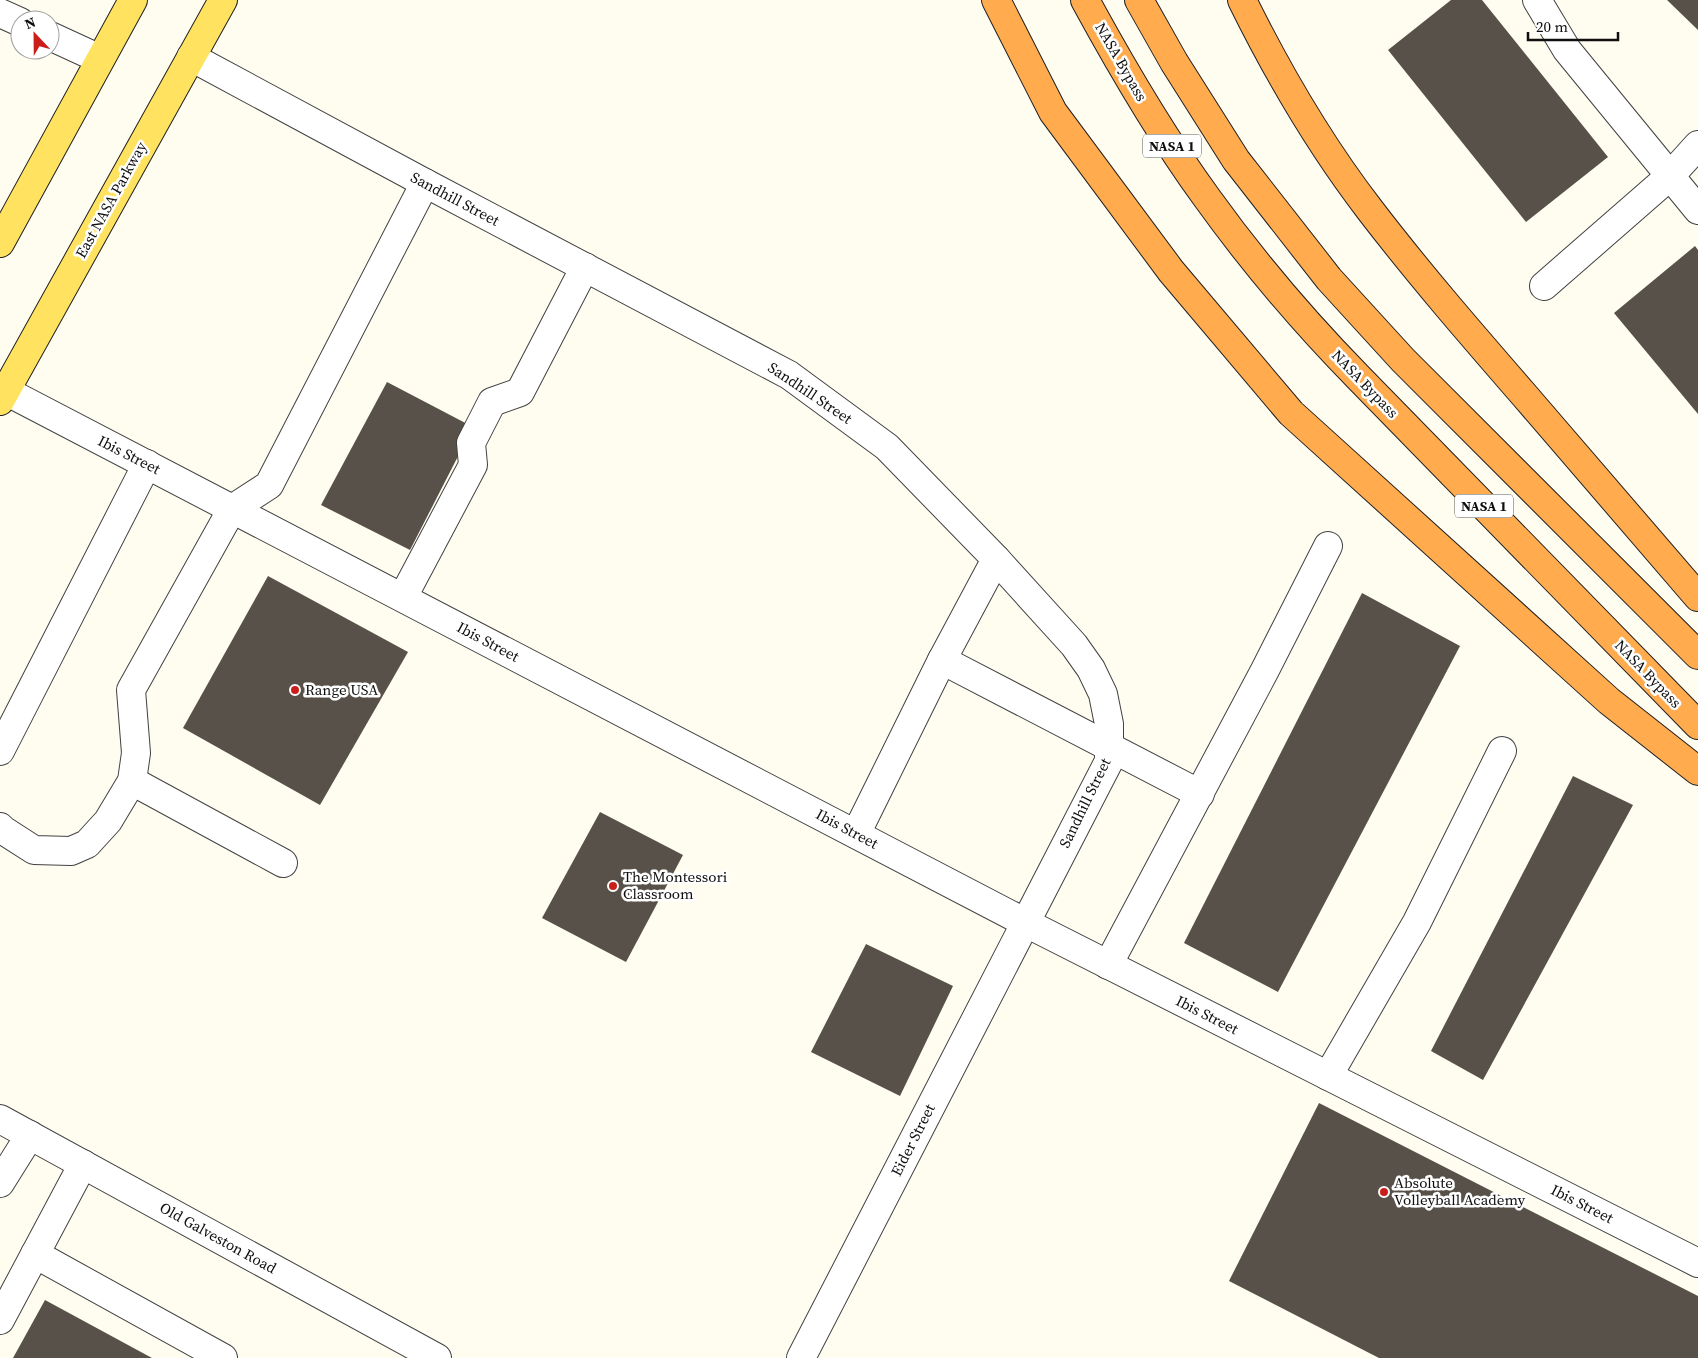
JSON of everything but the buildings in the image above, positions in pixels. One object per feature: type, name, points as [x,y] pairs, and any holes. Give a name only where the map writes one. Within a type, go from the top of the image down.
[{"type":"highway","points":[[996,0],[1053,112],[1171,271],[1291,413],[1608,701],[1698,771]]},
{"type":"highway","name":"NASA Bypass","points":[[1085,0],[1142,101],[1178,156],[1207,198],[1273,283],[1338,357],[1698,725]]},
{"type":"highway","name":"NASA 1","points":[[1139,0],[1174,62],[1236,160],[1329,279],[1403,360],[1698,655]]},
{"type":"highway","points":[[1242,0],[1285,82],[1369,209],[1499,366],[1698,597]]},
{"type":"main road","points":[[0,242],[133,0]]},
{"type":"main road","name":"East NASA Parkway","points":[[2,393],[223,0]]},
{"type":"street","points":[[1544,3],[1567,50],[1698,210]]},
{"type":"street","points":[[60,41],[100,59]]},
{"type":"street","name":"Sandhill Street","points":[[191,57],[789,375],[888,447],[996,558],[1074,645],[1091,669],[1103,694],[1109,724],[1110,761],[1026,923]]},
{"type":"street","points":[[1544,286],[1670,176],[1698,144]]},
{"type":"street","points":[[0,827],[34,850],[71,851],[87,844],[108,821],[132,780],[136,752],[131,690],[232,509],[269,485],[425,183]]},
{"type":"street","points":[[403,597],[473,465],[471,443],[492,402],[520,392],[585,267]]},
{"type":"street","name":"Ibis Street","points":[[2,393],[147,464],[1026,923],[1698,1263]]},
{"type":"street","points":[[0,751],[147,464]]},
{"type":"street","points":[[1108,965],[1200,794],[1328,546]]},
{"type":"street","points":[[856,834],[942,660],[996,558]]},
{"type":"street","points":[[942,660],[1200,794]]},
{"type":"street","points":[[1328,1076],[1417,922],[1502,751]]},
{"type":"street","points":[[132,780],[283,863]]},
{"type":"street","name":"Eider Street","points":[[801,1358],[1026,923]]},
{"type":"street","name":"Old Galveston Road","points":[[0,1119],[437,1358]]},
{"type":"street","points":[[0,1183],[30,1135]]},
{"type":"street","points":[[0,1320],[83,1164]]},
{"type":"street","points":[[35,1254],[223,1358]]},
{"type":"place","name":"Range USA","points":[[295,690]]},
{"type":"place","name":"The Montessori Classroom","points":[[613,886]]},
{"type":"place","name":"Absolute Volleyball Academy","points":[[1384,1192]]}]
